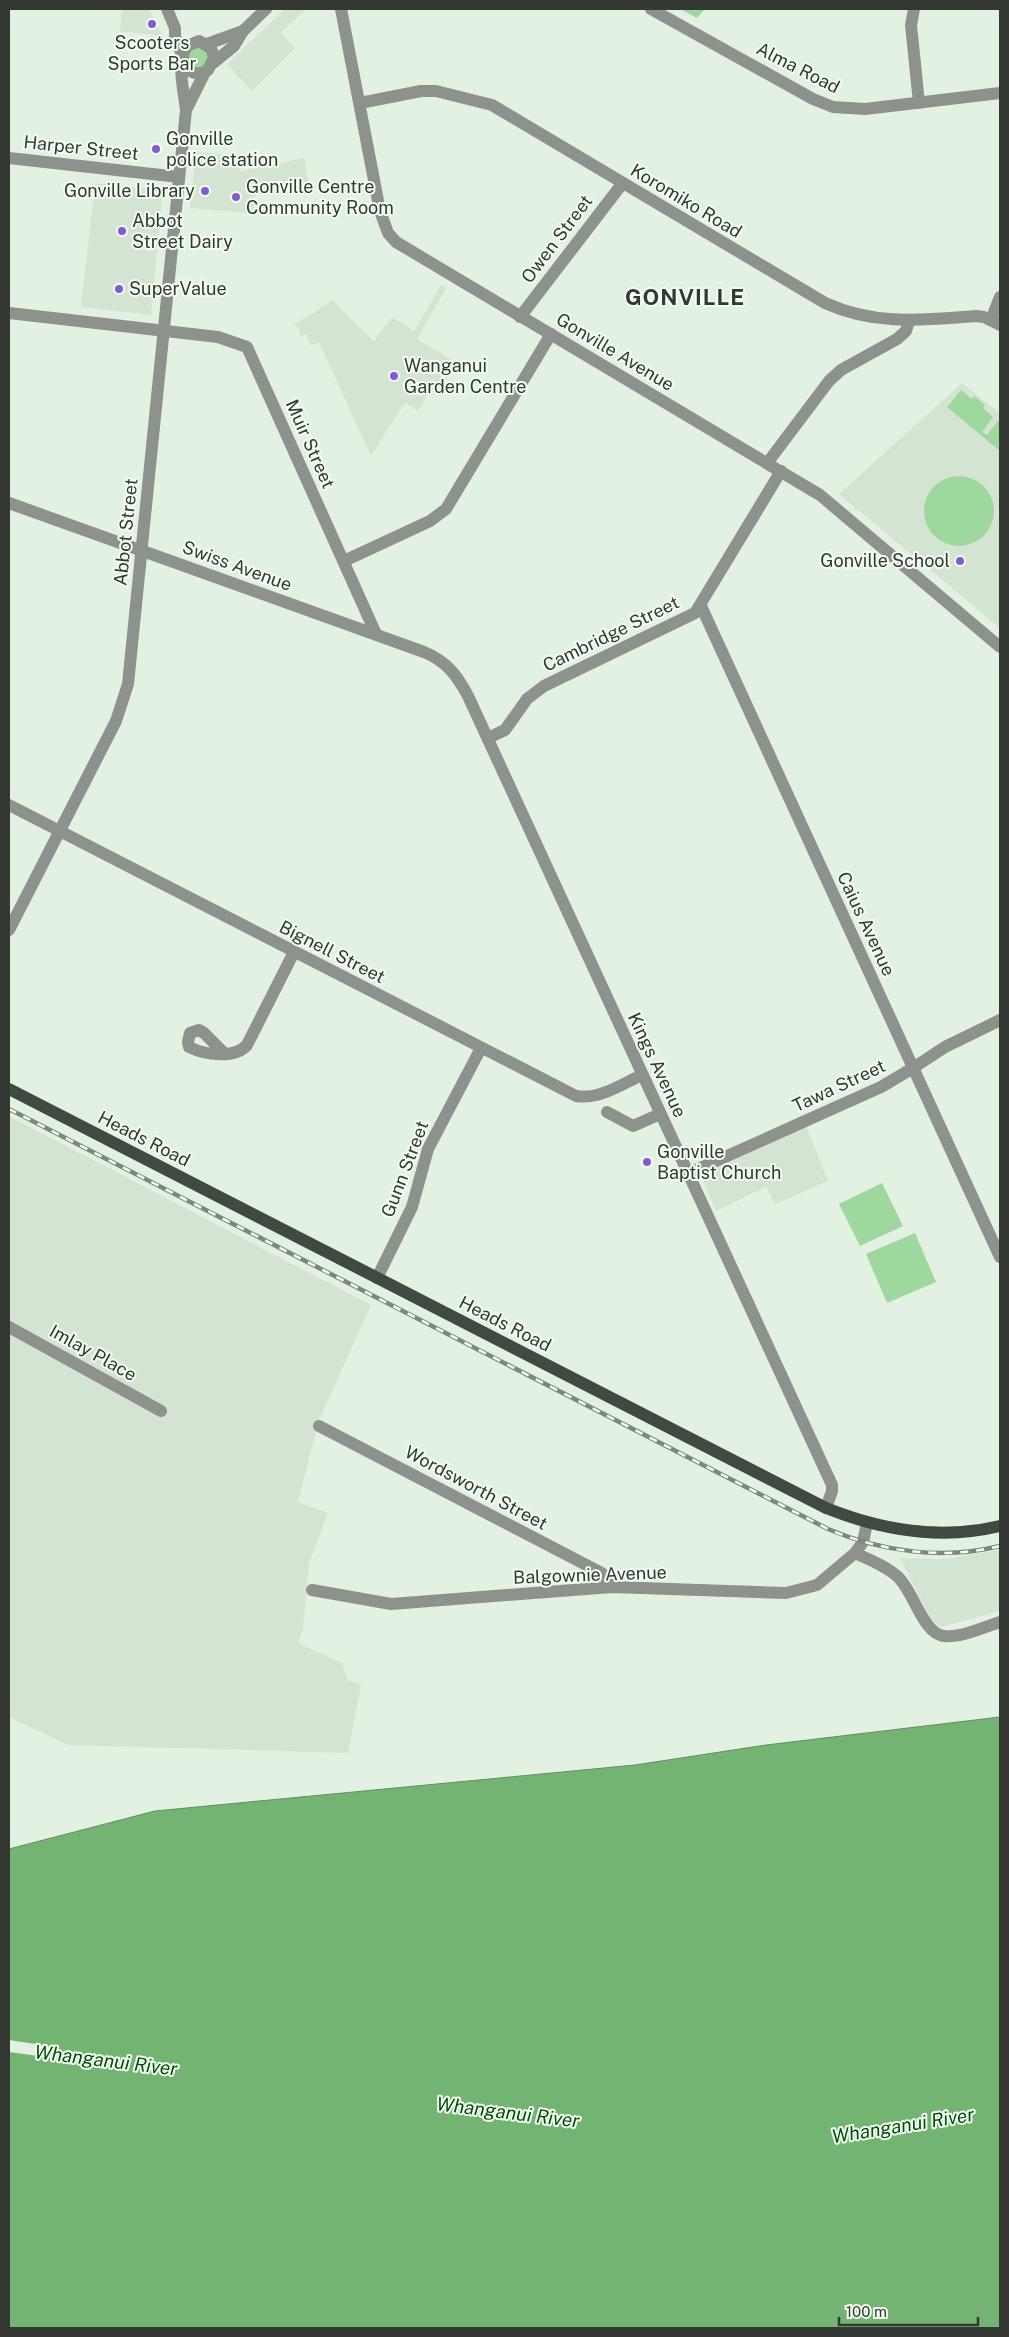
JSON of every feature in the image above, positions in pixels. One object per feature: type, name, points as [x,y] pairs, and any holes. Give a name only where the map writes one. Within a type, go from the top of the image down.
[{"type":"main road","name":"Heads Road","points":[[9,1089],[826,1508],[867,1523],[904,1529],[945,1532],[1000,1526]]},
{"type":"street","name":"Abbot Street","points":[[9,930],[116,721],[125,698],[142,551],[186,110],[182,57],[175,37],[175,28],[167,9]]},
{"type":"street","points":[[243,31],[186,46],[182,57],[184,65],[190,71],[209,67],[234,46],[243,31],[266,9]]},
{"type":"street","name":"Gonville Avenue","points":[[341,9],[380,211],[388,233],[407,250],[768,462],[827,501],[1000,647]]},
{"type":"street","name":"Alma Road","points":[[652,9],[822,104],[849,109],[1000,94]]},
{"type":"street","points":[[914,9],[911,25],[919,103]]},
{"type":"street","points":[[175,28],[184,31],[213,52],[209,67]]},
{"type":"street","name":"Abbot Street","points":[[186,110],[194,90],[209,67]]},
{"type":"street","name":"Koromiko Road","points":[[360,103],[421,91],[436,91],[492,105],[622,184],[825,303],[842,311],[860,316],[910,321],[976,316],[996,322]]},
{"type":"street","name":"Harper Street","points":[[9,158],[180,177]]},
{"type":"street","name":"Owen Street","points":[[520,316],[622,184]]},
{"type":"street","points":[[996,322],[1000,297]]},
{"type":"street","name":"Muir Street","points":[[9,313],[218,337],[247,347],[376,634]]},
{"type":"street","points":[[768,462],[829,381],[841,370],[898,339],[906,331],[910,321]]},
{"type":"street","points":[[344,561],[430,521],[446,509],[550,334]]},
{"type":"street","name":"Cambridge Street","points":[[488,738],[505,730],[527,699],[544,686],[696,613],[781,471]]},
{"type":"street","name":"Swiss Avenue","points":[[9,504],[376,634],[434,656],[450,668]]},
{"type":"street","name":"Caius Avenue","points":[[701,606],[1000,1257]]},
{"type":"street","name":"Kings Avenue","points":[[450,668],[464,688],[488,738],[687,1174],[832,1485],[832,1491],[826,1508]]},
{"type":"street","name":"Bignell Street","points":[[9,806],[571,1094],[583,1098],[598,1095],[642,1075]]},
{"type":"street","points":[[225,1054],[242,1052],[247,1045],[294,952]]},
{"type":"street","name":"Tawa Street","points":[[687,1174],[881,1086],[945,1047],[1000,1020]]},
{"type":"street","name":"Gunn Street","points":[[377,1278],[412,1207],[428,1149],[481,1048]]},
{"type":"street","points":[[607,1112],[633,1126],[660,1114]]},
{"type":"street","name":"Imlay Place","points":[[9,1327],[161,1411]]},
{"type":"street","name":"Wordsworth Street","points":[[319,1426],[596,1570],[602,1574],[612,1587]]},
{"type":"street","name":"Balgownie Avenue","points":[[312,1590],[391,1604],[612,1587],[786,1593],[817,1585],[855,1553],[863,1542],[867,1523]]},
{"type":"street","points":[[855,1553],[886,1568],[897,1576],[910,1590],[928,1627],[939,1635],[951,1636],[1000,1622]]},
{"type":"shaded area","points":[[122,9],[149,9],[163,36],[120,31]]},
{"type":"shaded area","points":[[285,9],[306,9],[281,33],[295,48],[252,91],[227,64]]},
{"type":"shaded area","points":[[680,9],[705,9],[697,18]]},
{"type":"shaded area","points":[[194,47],[205,48],[209,64],[195,69],[187,60],[188,52]]},
{"type":"shaded area","points":[[196,152],[233,155],[241,171],[304,158],[309,185],[253,196],[260,214],[190,208]]},
{"type":"shaded area","points":[[95,183],[163,191],[151,315],[81,307]]},
{"type":"shaded area","points":[[441,285],[446,288],[417,339],[456,362],[447,379],[444,378],[441,382],[439,381],[418,411],[407,403],[404,404],[371,456],[319,342],[311,346],[306,334],[301,336],[295,323],[308,317],[332,300],[374,341],[392,317],[414,331]]},
{"type":"shaded area","name":"Gonville School","points":[[962,383],[1000,413],[1000,628],[839,494]]},
{"type":"shaded area","points":[[961,390],[972,399],[974,396],[985,405],[983,408],[993,417],[982,432],[987,435],[998,421],[1000,423],[1000,451],[947,407]]},
{"type":"shaded area","points":[[959,476],[972,479],[984,486],[991,498],[994,511],[991,524],[984,536],[972,543],[959,546],[946,543],[934,536],[927,524],[924,511],[927,498],[934,486],[946,479]]},
{"type":"shaded area","points":[[9,1116],[371,1305],[319,1420],[298,1502],[328,1513],[309,1563],[303,1630],[298,1643],[342,1663],[347,1679],[361,1685],[348,1753],[68,1745],[9,1717]]},
{"type":"shaded area","points":[[806,1126],[828,1181],[775,1204],[766,1187],[716,1211],[701,1175]]},
{"type":"shaded area","points":[[882,1183],[903,1226],[860,1246],[839,1204]]},
{"type":"shaded area","points":[[915,1233],[936,1282],[887,1303],[866,1254]]},
{"type":"shaded area","points":[[1000,1550],[1000,1611],[941,1627],[931,1620],[900,1558],[944,1559]]},
{"type":"water","name":"Whanganui River","points":[[1000,1717],[1000,2328],[9,2328],[9,1849],[155,1811],[635,1765],[766,1745]]},
{"type":"pier","points":[[9,2040],[55,2047],[53,2058],[9,2052]]},
{"type":"railway","points":[[9,1109],[828,1529],[870,1543],[913,1551],[957,1552],[1000,1546]]},
{"type":"place","name":"Scooters Sports Bar","points":[[152,24]]},
{"type":"place","name":"Gonville police station","points":[[156,149]]},
{"type":"place","name":"Gonville Library","points":[[205,191]]},
{"type":"place","name":"Gonville Centre Community Room","points":[[236,197]]},
{"type":"place","name":"Abbot Street Dairy","points":[[122,231]]},
{"type":"place","name":"SuperValue","points":[[119,289]]},
{"type":"place","name":"Wanganui Garden Centre","points":[[394,376]]},
{"type":"place","name":"Gonville School","points":[[960,561]]},
{"type":"place","name":"Gonville Baptist Church","points":[[647,1162]]},
{"type":"district","name":"GONVILLE","points":[[685,297]]}]
